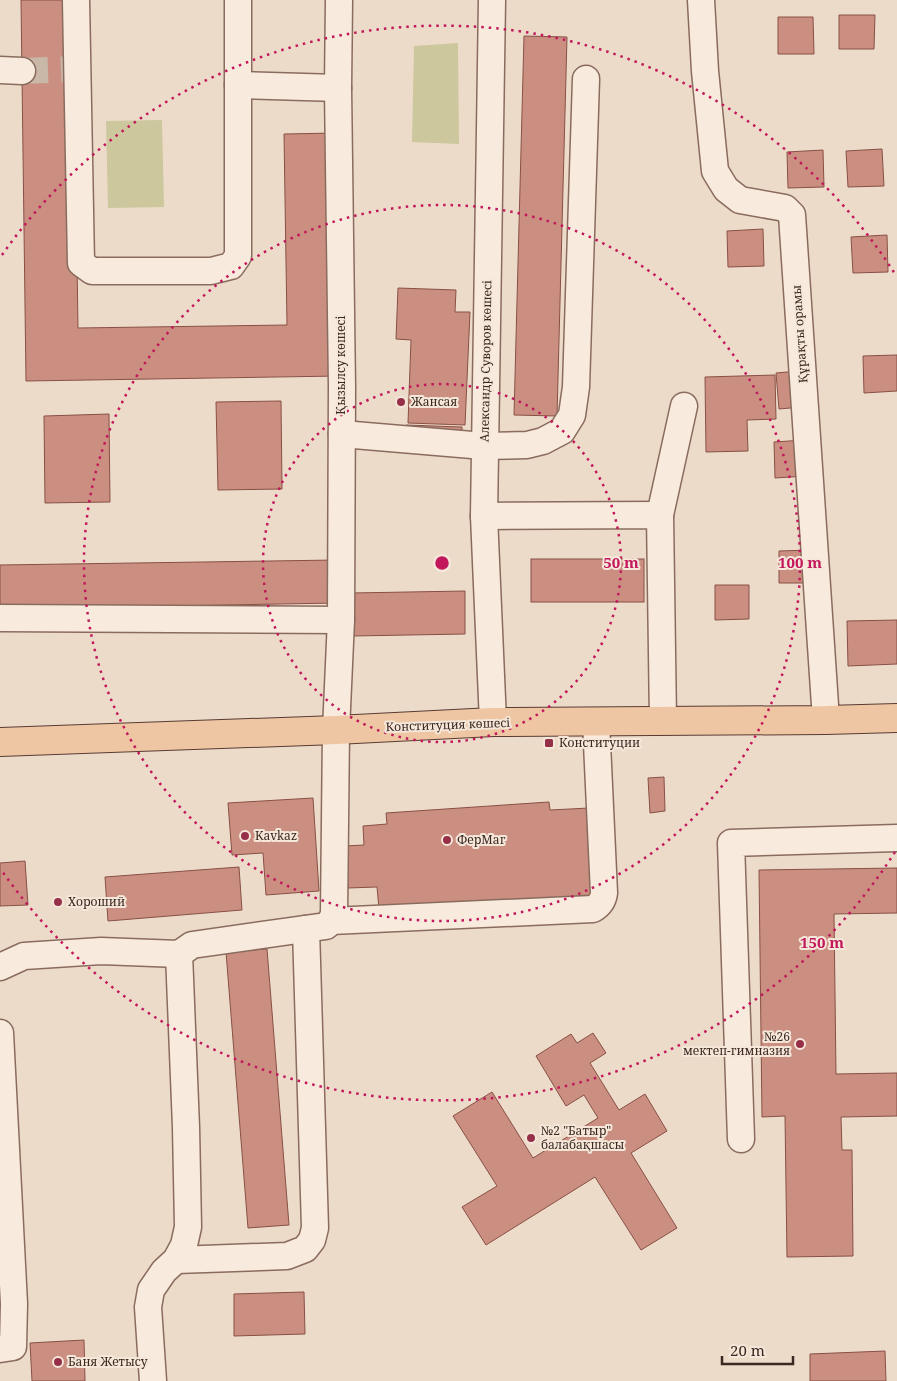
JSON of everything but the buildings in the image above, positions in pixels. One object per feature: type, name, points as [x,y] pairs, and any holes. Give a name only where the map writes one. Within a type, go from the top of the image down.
[{"type":"main road","name":"Конституция көшесі","points":[[0,742],[336,730],[493,722],[897,718]]},
{"type":"street","points":[[76,0],[81,263],[92,270],[211,270],[231,266],[238,256],[238,0]]},
{"type":"street","name":"Қызылсу көшесі","points":[[331,921],[334,914],[336,730],[341,620],[342,387],[338,88],[339,0]]},
{"type":"street","name":"Александр Суворов көшесі","points":[[492,0],[484,516],[493,722]]},
{"type":"street","name":"Құрақты орамы","points":[[702,0],[705,71],[715,171],[726,190],[740,200],[785,208],[792,215],[826,720]]},
{"type":"street","points":[[342,434],[484,446],[527,445],[543,441],[562,430],[572,415],[576,387],[586,79]]},
{"type":"street","points":[[238,85],[338,88]]},
{"type":"street","points":[[663,721],[660,515],[684,406]]},
{"type":"street","points":[[484,516],[660,515]]},
{"type":"street","points":[[0,618],[341,620]]},
{"type":"street","points":[[0,969],[24,956],[101,951],[179,954],[192,945],[326,926],[331,921],[593,909],[600,905],[604,893],[596,722]]},
{"type":"street","points":[[741,1139],[731,843],[897,838]]},
{"type":"street","points":[[176,1260],[287,1256],[305,1249],[312,1240],[315,1228],[306,929]]},
{"type":"street","points":[[153,1381],[148,1307],[151,1290],[164,1271],[176,1260],[184,1244],[188,1227],[179,954]]},
{"type":"street","points":[[0,1033],[14,1304],[13,1348],[0,1349]]},
{"type":"shaded area","points":[[458,43],[459,144],[412,142],[414,46]]},
{"type":"shaded area","points":[[162,120],[164,207],[108,208],[106,121]]},
{"type":"tunnel","points":[[22,71],[76,69]]},
{"type":"place","name":"Жансая","points":[[401,402]]},
{"type":"place","name":"Конституции","points":[[549,743]]},
{"type":"place","name":"Kavkaz","points":[[245,836]]},
{"type":"place","name":"ФерМаг","points":[[447,840]]},
{"type":"place","name":"Хороший","points":[[58,902]]},
{"type":"place","name":"№26 мектеп-гимназия","points":[[800,1044]]},
{"type":"place","name":"№2 \"Батыр\" балабақшасы","points":[[531,1138]]},
{"type":"place","name":"Баня Жетысу","points":[[58,1362]]}]
